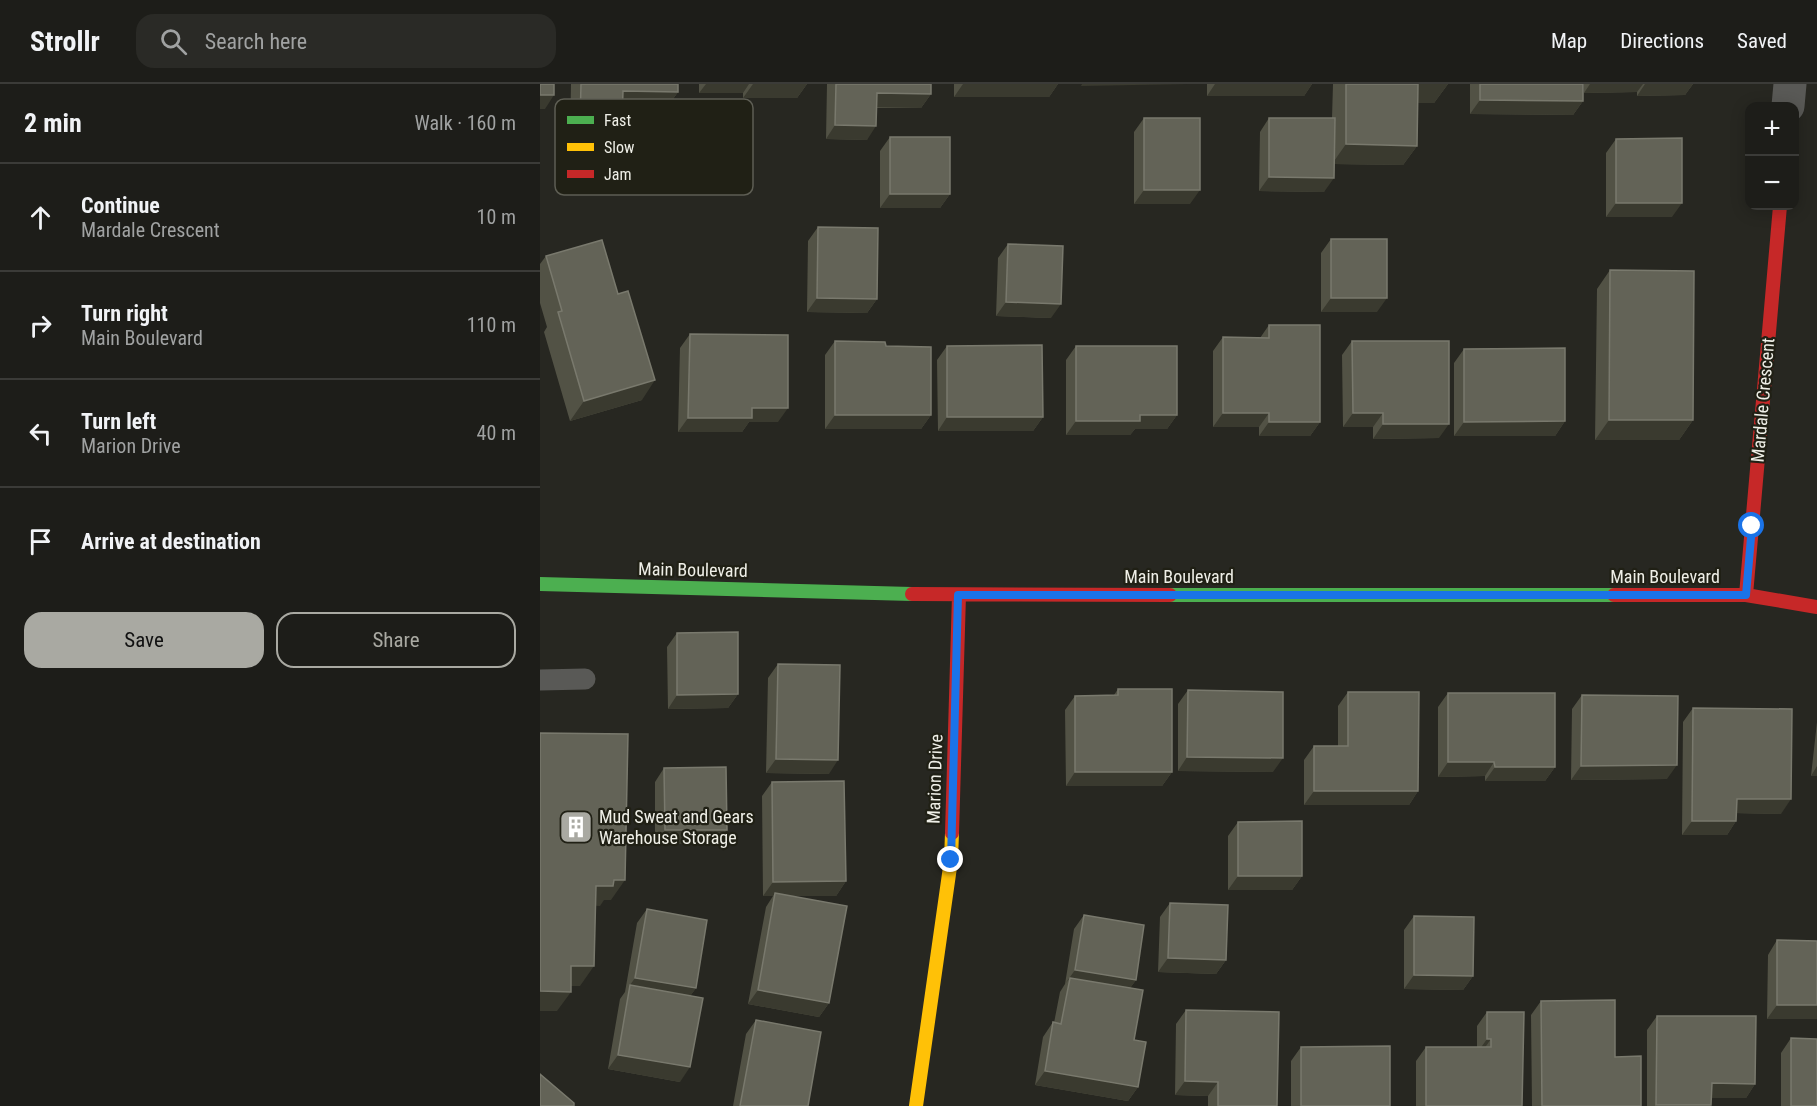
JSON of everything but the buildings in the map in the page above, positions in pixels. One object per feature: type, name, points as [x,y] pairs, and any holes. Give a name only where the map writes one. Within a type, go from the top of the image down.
[{"type":"street","points":[[1788,102],[1790,84]]},
{"type":"street","name":"Mardale Crescent","points":[[1746,595],[1780,210]]},
{"type":"street","name":"Main Boulevard","points":[[540,584],[958,595],[1746,595],[1817,607]]},
{"type":"street","name":"Marion Drive","points":[[916,1106],[951,860],[958,595]]},
{"type":"lane","points":[[540,680],[585,679]]},
{"type":"traffic: fast","points":[[540,584],[912,594]]},
{"type":"traffic: fast","points":[[1170,595],[1614,595]]},
{"type":"traffic: slow","points":[[916,1106],[951,860],[952,833]]},
{"type":"traffic: jam","points":[[1746,595],[1780,210]]},
{"type":"traffic: jam","points":[[912,594],[1170,595]]},
{"type":"traffic: jam","points":[[952,833],[959,595]]},
{"type":"traffic: jam","points":[[1614,595],[1746,595],[1817,607]]},
{"type":"place","name":"Mud Sweat and Gears Warehouse Storage","points":[[576,827]]},
{"type":"route","points":[[951,860],[958,595],[1746,595],[1752,526]]}]
